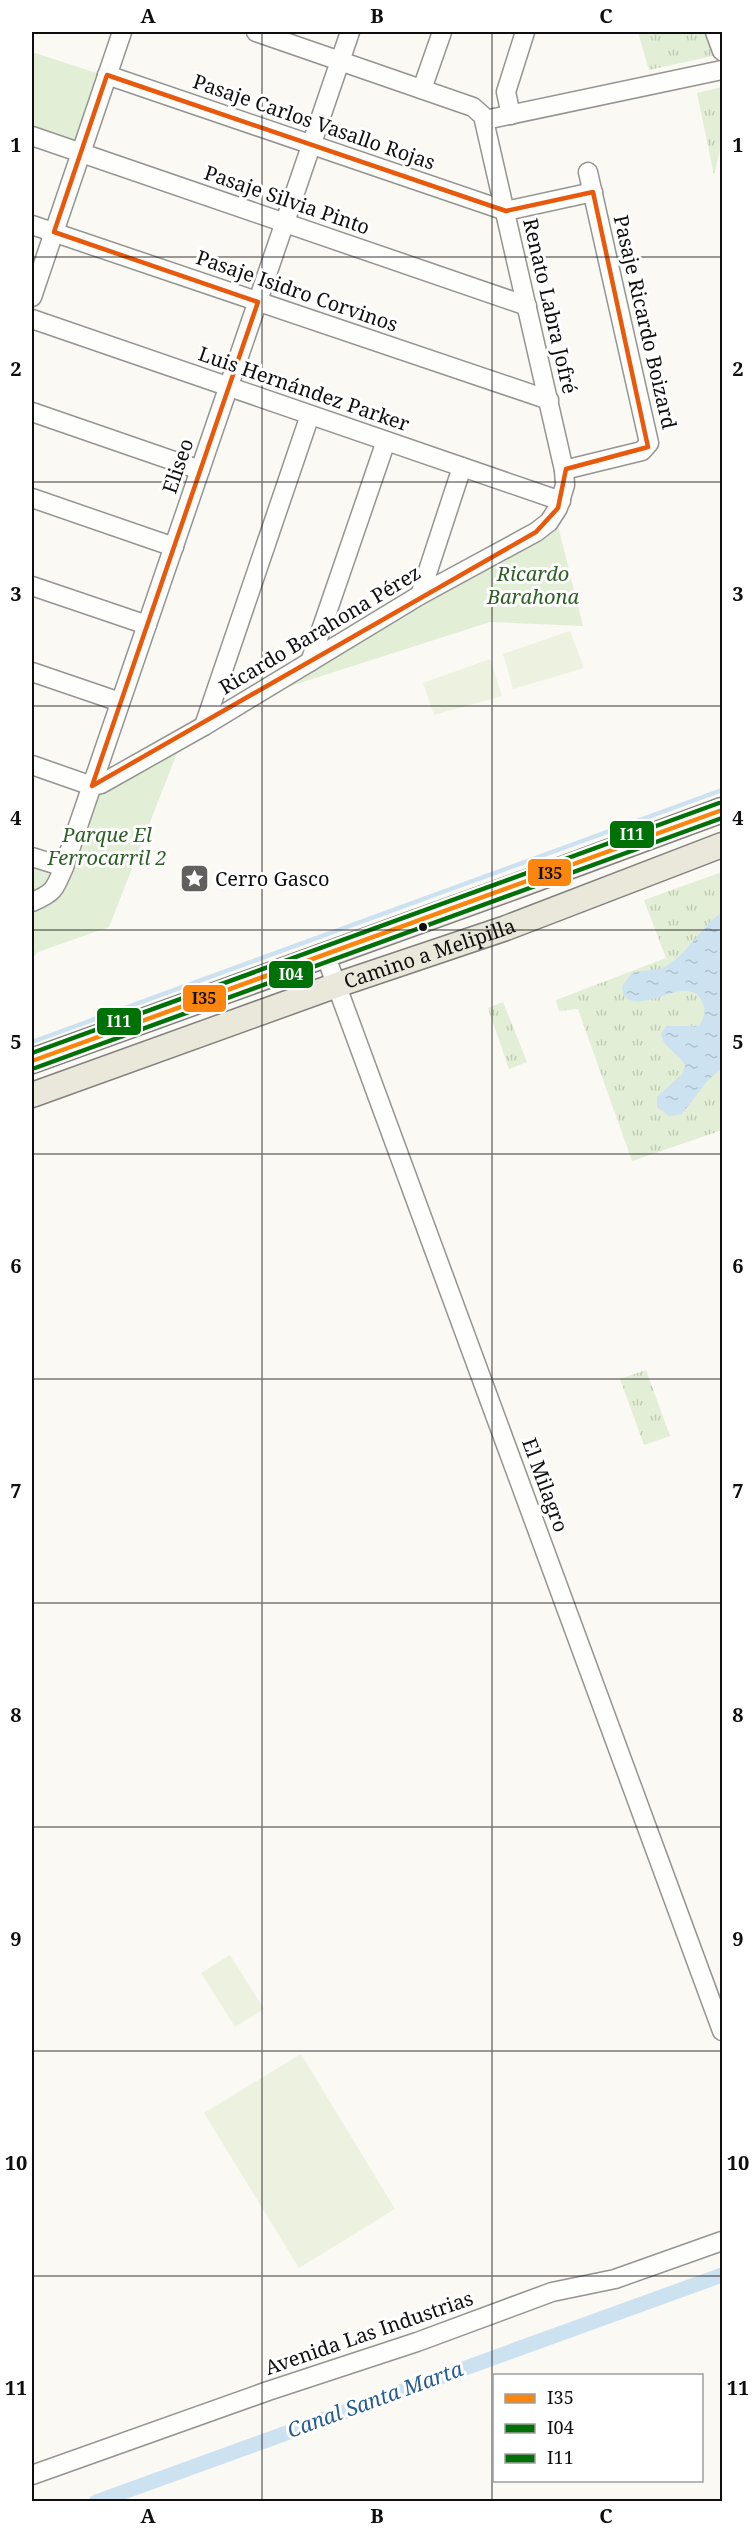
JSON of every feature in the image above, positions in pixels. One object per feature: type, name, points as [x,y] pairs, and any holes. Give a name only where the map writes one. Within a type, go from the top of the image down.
[{"type":"main road","name":"Camino a Melipilla","points":[[32,1061],[525,884],[723,810]]},
{"type":"main road","name":"Camino a Melipilla","points":[[32,1095],[337,985],[506,928],[723,844]]},
{"type":"main road","points":[[156,1016],[167,1046]]},
{"type":"street","points":[[32,297],[122,32]]},
{"type":"street","points":[[256,32],[473,107],[485,120],[723,70]]},
{"type":"street","name":"Eliseo","points":[[32,902],[55,890],[64,867],[350,32]]},
{"type":"street","points":[[422,89],[442,32]]},
{"type":"street","points":[[511,115],[506,92],[525,32]]},
{"type":"street","points":[[715,32],[723,51]]},
{"type":"street","name":"Pasaje Carlos Vasallo Rojas","points":[[107,75],[506,211]]},
{"type":"street","name":"Renato Labra Jofré","points":[[485,120],[564,470],[565,485],[561,501]]},
{"type":"street","name":"Pasaje Silvia Pinto","points":[[32,136],[528,306]]},
{"type":"street","name":"Pasaje Ricardo Boizard","points":[[564,470],[642,452],[649,443],[588,172]]},
{"type":"street","points":[[506,211],[593,192]]},
{"type":"street","name":"Pasaje Isidro Corvinos","points":[[32,225],[549,400]]},
{"type":"street","name":"Luis Hernández Parker","points":[[32,319],[561,501]]},
{"type":"street","points":[[32,412],[200,470]]},
{"type":"street","points":[[204,726],[310,415]]},
{"type":"street","points":[[310,662],[386,441]]},
{"type":"street","points":[[420,595],[462,467]]},
{"type":"street","points":[[32,498],[174,547]]},
{"type":"street","name":"Ricardo Barahona Pérez","points":[[92,786],[101,784],[204,726],[420,595],[536,532],[554,515],[561,501]]},
{"type":"street","points":[[32,586],[147,625]]},
{"type":"street","points":[[32,672],[120,702]]},
{"type":"street","points":[[32,765],[92,786]]},
{"type":"street","points":[[32,857],[64,867]]},
{"type":"street","name":"El Milagro","points":[[325,954],[723,2031]]},
{"type":"street","name":"Avenida Las Industrias","points":[[32,2475],[268,2391],[417,2342],[552,2292],[615,2279],[723,2241]]},
{"type":"highlighted area","points":[[107,75],[506,211],[593,192],[648,447],[566,469],[558,508],[536,532],[92,786],[258,302],[54,232]]},
{"type":"green space","points":[[638,32],[709,32],[717,55],[649,70]]},
{"type":"green space","points":[[32,52],[103,75],[78,148],[32,132]]},
{"type":"green space","points":[[722,87],[722,141],[714,175],[697,93]]},
{"type":"green space","name":"Ricardo Barahona","points":[[558,526],[583,626],[490,622],[281,689]]},
{"type":"green space","points":[[570,631],[584,668],[513,689],[503,654]]},
{"type":"green space","points":[[490,659],[502,696],[434,715],[423,683]]},
{"type":"green space","name":"Parque El Ferrocarril 2","points":[[179,748],[109,927],[38,952],[32,958],[32,907],[53,899],[93,793]]},
{"type":"green space","points":[[32,862],[53,869],[47,886],[32,891]]},
{"type":"green space","points":[[722,872],[722,1130],[632,1161],[578,1009],[559,1011],[556,1000],[666,958],[644,900]]},
{"type":"green space","points":[[503,1002],[527,1062],[509,1069],[488,1008]]},
{"type":"green space","points":[[646,1370],[670,1436],[644,1445],[620,1379]]},
{"type":"green space","points":[[230,1955],[264,2009],[235,2027],[201,1973]]},
{"type":"green space","points":[[301,2054],[395,2209],[299,2268],[204,2113]]},
{"type":"water","points":[[722,912],[722,1068],[708,1080],[682,1114],[669,1116],[657,1107],[657,1097],[682,1074],[685,1066],[662,1039],[661,1033],[666,1026],[699,1026],[704,1015],[703,1004],[697,994],[688,991],[641,1001],[631,1000],[623,994],[622,986],[632,973],[660,969],[673,962]]},
{"type":"waterway","points":[[32,1042],[722,790]]},
{"type":"waterway","name":"Canal Santa Marta","points":[[96,2502],[722,2275]]},
{"type":"transit line","name":"I11","points":[[32,1053],[719,803]]},
{"type":"transit line","name":"I35","points":[[32,1061],[722,810]]},
{"type":"transit line","name":"I04","points":[[35,1068],[722,818]]},
{"type":"place","name":"Cerro Gasco","points":[[194,879]]}]
